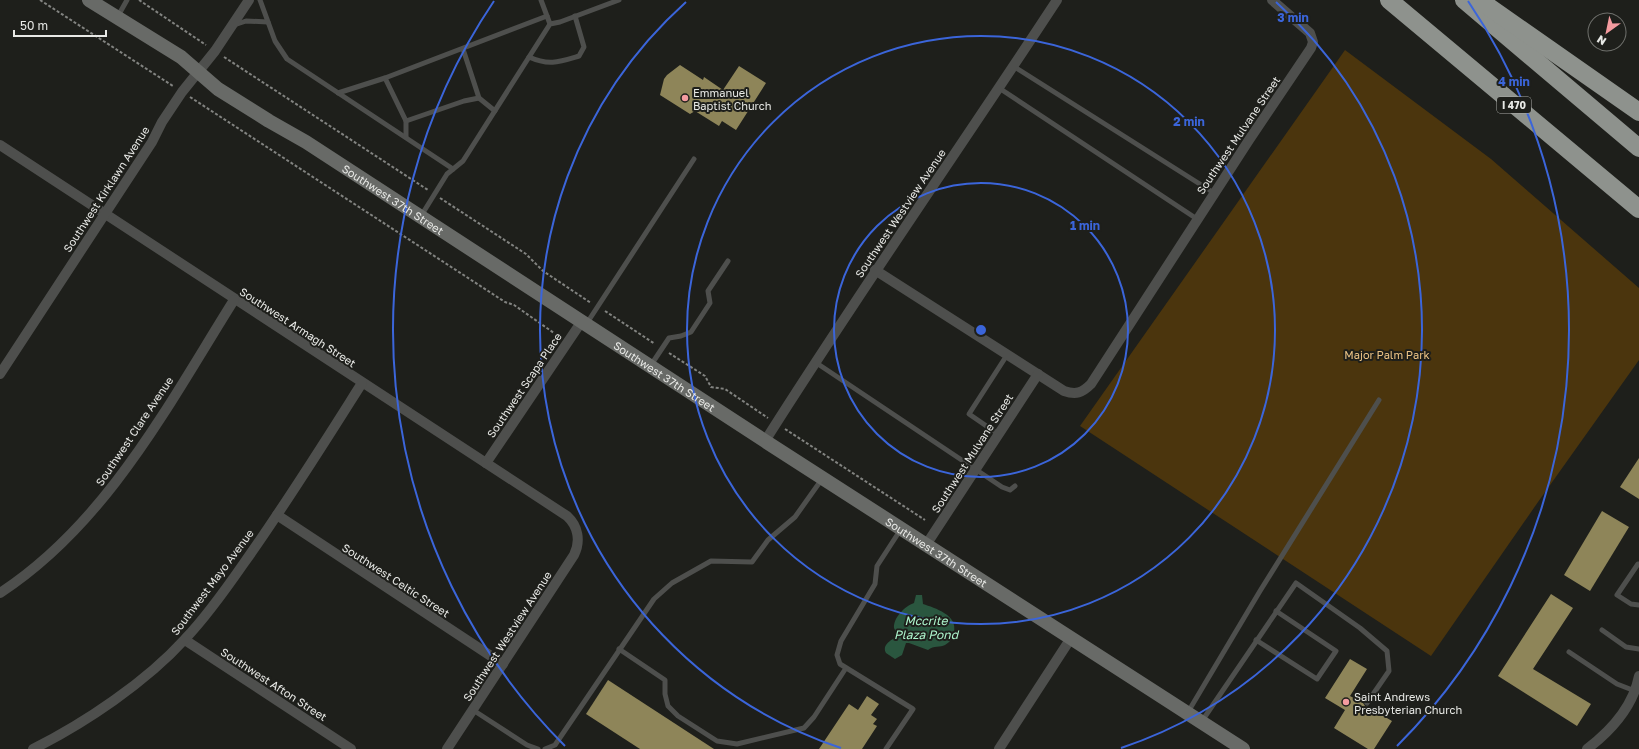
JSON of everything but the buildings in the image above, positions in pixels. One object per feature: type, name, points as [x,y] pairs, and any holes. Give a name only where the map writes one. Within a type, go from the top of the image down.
[{"type":"highway","name":"I 470","points":[[1389,0],[1639,209]]},
{"type":"highway","points":[[1464,0],[1639,148]]},
{"type":"highway","points":[[1479,0],[1639,112]]},
{"type":"main road","name":"Southwest 37th Street","points":[[89,0],[181,57],[218,88],[269,121],[306,142],[822,478],[1243,749]]},
{"type":"street","name":"Southwest Kirklawn Avenue","points":[[0,374],[152,142],[162,122],[182,92],[215,51],[249,0]]},
{"type":"street","name":"Southwest Westview Avenue","points":[[765,441],[875,270],[1014,66],[1057,0]]},
{"type":"street","name":"Southwest Mulvane Street","points":[[875,270],[1064,391],[1071,394],[1079,393],[1085,390],[1091,384],[1149,292],[1311,48],[1313,42],[1310,34],[1272,0]]},
{"type":"street","name":"Southwest Armagh Street","points":[[0,145],[234,300],[567,516],[574,525],[578,534]]},
{"type":"street","name":"Southwest Clare Avenue","points":[[0,593],[40,564],[65,541],[88,516],[142,444],[234,300]]},
{"type":"street","name":"Southwest Scapa Place","points":[[486,463],[584,323]]},
{"type":"street","name":"Southwest Mulvane Street","points":[[926,545],[1038,374]]},
{"type":"street","name":"Southwest Mayo Avenue","points":[[33,749],[85,720],[120,695],[153,669],[185,640],[232,580],[277,515],[362,383]]},
{"type":"street","name":"Southwest Celtic Street","points":[[277,515],[503,664]]},
{"type":"street","name":"Southwest Westview Avenue","points":[[447,749],[574,556],[578,542],[578,534]]},
{"type":"street","points":[[999,749],[1072,638]]},
{"type":"street","name":"Southwest Afton Street","points":[[185,640],[351,749]]},
{"type":"street","points":[[1587,749],[1614,726],[1635,691],[1639,676]]},
{"type":"lane","points":[[118,17],[127,0]]},
{"type":"lane","points":[[260,0],[275,41],[287,58],[454,169]]},
{"type":"lane","points":[[541,0],[550,24]]},
{"type":"lane","points":[[420,217],[447,174],[463,161],[550,24],[619,0]]},
{"type":"lane","points":[[338,93],[385,78],[547,16]]},
{"type":"lane","points":[[529,57],[542,63],[560,62],[579,56],[584,47],[575,16]]},
{"type":"lane","points":[[232,25],[246,21],[268,22]]},
{"type":"lane","points":[[463,49],[478,98],[495,111]]},
{"type":"lane","points":[[1014,66],[1214,193]]},
{"type":"lane","points":[[385,78],[406,121],[406,138]]},
{"type":"lane","points":[[999,88],[1197,219]]},
{"type":"lane","points":[[406,121],[464,101],[478,98]]},
{"type":"lane","points":[[584,323],[598,307],[694,159]]},
{"type":"lane","points":[[651,366],[669,338],[681,336],[691,332],[710,303],[708,291],[728,261]]},
{"type":"lane","points":[[998,434],[969,414],[1007,354]]},
{"type":"lane","points":[[815,362],[1002,487],[1010,490],[1015,486]]},
{"type":"lane","points":[[1188,713],[1260,591],[1379,400]]},
{"type":"lane","points":[[545,749],[555,746],[654,599],[672,583],[711,561],[752,562],[768,540],[795,517],[822,478]]},
{"type":"lane","points":[[886,749],[913,709],[840,664],[837,655],[841,641],[875,584],[878,566],[901,528]]},
{"type":"lane","points":[[1639,564],[1617,595],[1631,604],[1639,605]]},
{"type":"lane","points":[[1201,722],[1296,583],[1360,628],[1387,651],[1389,671],[1367,703]]},
{"type":"lane","points":[[1256,640],[1317,679],[1336,651],[1276,612]]},
{"type":"lane","points":[[1602,630],[1626,646],[1639,649]]},
{"type":"lane","points":[[619,649],[665,680],[665,694],[668,706],[678,716],[717,741],[737,744],[804,728],[814,717],[846,668]]},
{"type":"lane","points":[[1569,652],[1617,684],[1635,691]]},
{"type":"lane","points":[[473,710],[527,745],[538,749]]},
{"type":"path","points":[[40,0],[505,302],[514,305],[554,333]]},
{"type":"path","points":[[139,0],[526,254],[543,271],[705,376],[711,387],[726,389],[925,520]]},
{"type":"green space","name":"Major Palm Park","points":[[1345,50],[1491,159],[1639,288],[1639,360],[1431,656],[1080,426]]},
{"type":"water","name":"Mccrite Plaza Pond","points":[[916,595],[922,595],[923,604],[939,610],[953,621],[954,634],[950,641],[945,645],[928,650],[906,643],[902,655],[895,659],[886,653],[885,648],[891,640],[896,637],[897,634],[894,628],[895,620],[903,610],[914,603]]},
{"type":"place","name":"Emmanuel Baptist Church","points":[[685,98]]},
{"type":"place","name":"Saint Andrews Presbyterian Church","points":[[1346,702]]}]
